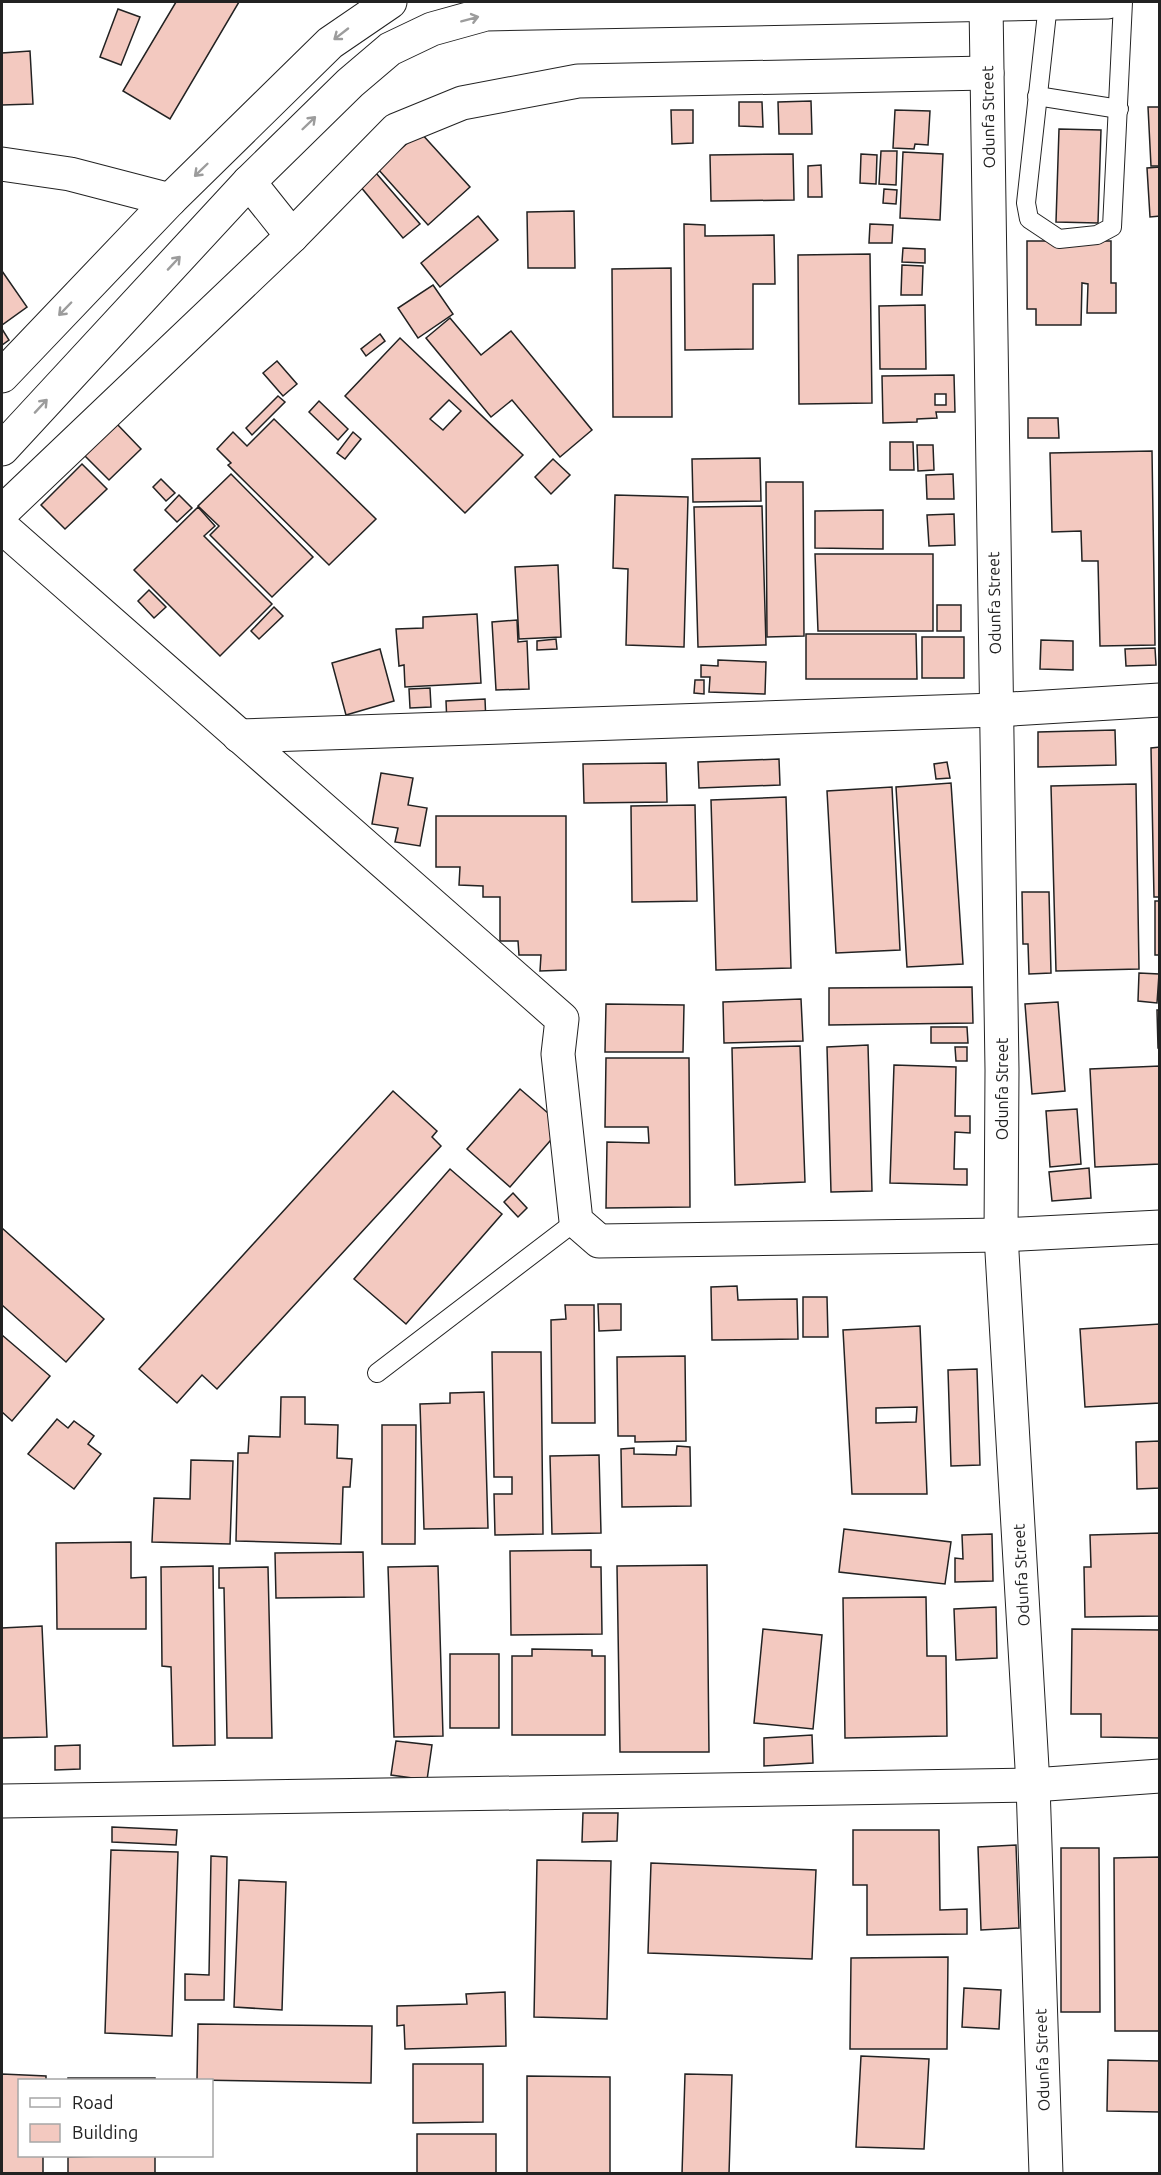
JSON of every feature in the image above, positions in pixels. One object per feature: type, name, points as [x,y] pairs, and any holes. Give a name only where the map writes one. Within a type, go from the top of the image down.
[{"type":"street","points":[[2,376],[170,200],[330,43],[390,2]]},
{"type":"street","points":[[2,449],[249,182],[350,83],[390,49],[432,29],[486,14],[1108,2]]},
{"type":"street","name":"Odunfa Street","points":[[986,4],[1002,1070],[1001,1235],[1033,1785],[1046,2174]]},
{"type":"street","points":[[2,512],[292,236],[396,130],[462,104],[578,81],[987,73]]},
{"type":"street","points":[[2,164],[70,174],[170,200]]},
{"type":"street","points":[[249,182],[292,236]]},
{"type":"street","points":[[2,527],[562,1019],[558,1054],[576,1221],[599,1241],[1001,1235],[1160,1227]]},
{"type":"street","points":[[239,736],[995,710],[1160,700]]},
{"type":"street","points":[[2,1801],[1033,1785],[1160,1776]]},
{"type":"lane","points":[[1048,4],[1026,203],[1029,219],[1059,239],[1097,235],[1112,227],[1123,2]]},
{"type":"lane","points":[[1037,96],[1119,109]]},
{"type":"lane","points":[[377,1373],[576,1221]]},
{"type":"building","points":[[176,2],[239,2],[170,119],[123,91]]},
{"type":"building","points":[[118,9],[140,17],[121,65],[100,57]]},
{"type":"building","points":[[30,51],[33,104],[2,105],[2,53]]},
{"type":"building","points":[[811,101],[812,134],[779,134],[778,102]]},
{"type":"building","points":[[739,102],[762,102],[763,127],[739,126]]},
{"type":"building","points":[[1148,107],[1160,107],[1160,166],[1151,166]]},
{"type":"building","points":[[671,110],[693,110],[693,143],[672,144]]},
{"type":"building","points":[[895,110],[930,111],[928,145],[915,144],[914,149],[893,148]]},
{"type":"building","points":[[1059,129],[1101,130],[1098,223],[1056,222]]},
{"type":"building","points":[[420,132],[470,187],[428,225],[378,169]]},
{"type":"building","points":[[881,151],[897,151],[896,185],[879,184]]},
{"type":"building","points":[[903,152],[943,154],[940,220],[900,218]]},
{"type":"building","points":[[793,154],[794,200],[711,201],[710,155]]},
{"type":"building","points":[[861,154],[877,155],[876,184],[860,183]]},
{"type":"building","points":[[821,165],[822,197],[808,197],[808,166]]},
{"type":"building","points":[[1160,167],[1160,216],[1150,217],[1147,168]]},
{"type":"building","points":[[376,173],[420,224],[403,238],[360,186]]},
{"type":"building","points":[[884,189],[897,190],[896,204],[883,203]]},
{"type":"building","points":[[574,211],[575,268],[528,268],[527,212]]},
{"type":"building","points":[[478,216],[498,240],[440,287],[421,263]]},
{"type":"building","points":[[684,224],[705,225],[705,236],[774,235],[775,284],[753,284],[753,349],[685,350]]},
{"type":"building","points":[[870,224],[893,225],[892,243],[869,243]]},
{"type":"building","points":[[1027,241],[1111,241],[1111,283],[1116,283],[1116,313],[1087,313],[1088,284],[1082,283],[1081,325],[1036,325],[1036,309],[1027,309]]},
{"type":"building","points":[[903,248],[925,249],[925,263],[902,262]]},
{"type":"building","points":[[870,254],[872,403],[799,404],[798,255]]},
{"type":"building","points":[[902,265],[923,266],[922,295],[901,295]]},
{"type":"building","points":[[671,268],[672,417],[613,417],[612,269]]},
{"type":"building","points":[[2,271],[27,307],[2,325]]},
{"type":"building","points":[[433,285],[453,314],[418,338],[398,308]]},
{"type":"building","points":[[925,305],[926,369],[880,369],[879,306]]},
{"type":"building","points":[[450,318],[481,355],[511,331],[592,430],[560,457],[512,400],[491,417],[426,338]]},
{"type":"building","points":[[2,329],[9,340],[2,345]]},
{"type":"building","points":[[380,334],[385,341],[366,356],[361,349]]},
{"type":"building","points":[[400,338],[523,455],[465,513],[345,396]],"holes":[[[449,400],[461,411],[443,430],[430,419]]]},
{"type":"building","points":[[277,361],[297,384],[283,396],[263,373]]},
{"type":"building","points":[[954,375],[955,412],[936,412],[937,418],[917,419],[917,422],[883,423],[882,376]],"holes":[[[935,394],[946,394],[946,405],[935,405]]]},
{"type":"building","points":[[278,396],[285,402],[252,435],[246,428]]},
{"type":"building","points":[[319,401],[348,429],[338,440],[309,412]]},
{"type":"building","points":[[1028,418],[1058,418],[1059,438],[1028,438]]},
{"type":"building","points":[[274,419],[376,519],[329,565],[228,465],[231,463],[217,449],[233,432],[247,446]]},
{"type":"building","points":[[116,423],[141,449],[109,480],[84,455]]},
{"type":"building","points":[[353,432],[361,439],[345,459],[337,453]]},
{"type":"building","points":[[890,442],[913,442],[914,470],[890,470]]},
{"type":"building","points":[[917,445],[933,445],[934,470],[918,471]]},
{"type":"building","points":[[1152,451],[1155,645],[1100,646],[1098,561],[1082,561],[1081,531],[1052,532],[1050,453]]},
{"type":"building","points":[[760,458],[761,501],[693,502],[692,459]]},
{"type":"building","points":[[553,459],[570,475],[551,494],[535,477]]},
{"type":"building","points":[[82,464],[107,489],[65,529],[41,505]]},
{"type":"building","points":[[231,474],[313,557],[272,597],[210,535],[219,526],[198,506]]},
{"type":"building","points":[[953,474],[954,499],[927,499],[926,475]]},
{"type":"building","points":[[161,479],[175,493],[166,501],[153,487]]},
{"type":"building","points":[[766,482],[803,482],[804,636],[767,637]]},
{"type":"building","points":[[179,495],[192,508],[177,522],[165,510]]},
{"type":"building","points":[[615,495],[688,497],[684,647],[626,645],[628,569],[613,568]]},
{"type":"building","points":[[762,506],[766,645],[698,647],[694,507]]},
{"type":"building","points":[[198,507],[215,526],[204,536],[272,604],[220,656],[134,570]]},
{"type":"building","points":[[883,510],[883,549],[815,548],[815,511]]},
{"type":"building","points":[[954,514],[955,545],[929,546],[927,515]]},
{"type":"building","points":[[815,554],[933,554],[933,631],[818,631]]},
{"type":"building","points":[[558,565],[561,637],[519,639],[515,567]]},
{"type":"building","points":[[149,590],[166,607],[154,618],[138,601]]},
{"type":"building","points":[[937,605],[961,605],[961,631],[937,631]]},
{"type":"building","points":[[274,607],[283,616],[259,639],[251,631]]},
{"type":"building","points":[[477,614],[481,683],[405,687],[404,665],[399,666],[396,629],[423,628],[423,617]]},
{"type":"building","points":[[517,620],[518,642],[527,641],[529,689],[496,690],[492,622]]},
{"type":"building","points":[[806,634],[916,634],[917,679],[806,679]]},
{"type":"building","points":[[922,637],[964,637],[964,678],[922,678]]},
{"type":"building","points":[[556,639],[557,649],[537,650],[537,641]]},
{"type":"building","points":[[1041,640],[1073,641],[1073,670],[1040,669]]},
{"type":"building","points":[[1155,648],[1156,665],[1126,666],[1125,649]]},
{"type":"building","points":[[380,649],[394,701],[346,715],[332,663]]},
{"type":"building","points":[[718,660],[766,662],[765,694],[709,692],[710,677],[701,677],[701,665],[718,666]]},
{"type":"building","points":[[695,680],[704,680],[704,694],[694,693]]},
{"type":"building","points":[[430,688],[431,707],[410,708],[409,689]]},
{"type":"building","points":[[485,699],[486,723],[447,724],[446,701]]},
{"type":"building","points":[[1115,730],[1116,765],[1038,767],[1038,732]]},
{"type":"building","points":[[1160,747],[1160,897],[1154,897],[1151,748]]},
{"type":"building","points":[[779,759],[780,785],[699,788],[698,762]]},
{"type":"building","points":[[947,762],[950,778],[936,779],[934,764]]},
{"type":"building","points":[[666,763],[667,802],[584,803],[583,764]]},
{"type":"building","points":[[381,773],[413,778],[408,805],[427,808],[420,846],[395,842],[398,828],[372,824]]},
{"type":"building","points":[[951,783],[963,964],[907,967],[896,787]]},
{"type":"building","points":[[1136,784],[1139,969],[1056,971],[1051,786]]},
{"type":"building","points":[[892,787],[900,950],[836,953],[827,791]]},
{"type":"building","points":[[786,797],[791,968],[716,970],[711,800]]},
{"type":"building","points":[[695,805],[697,901],[632,902],[631,806]]},
{"type":"building","points":[[436,816],[566,816],[566,970],[540,971],[541,955],[519,955],[518,941],[500,941],[500,897],[483,897],[483,886],[459,885],[460,867],[436,867]]},
{"type":"building","points":[[1022,892],[1049,892],[1051,973],[1029,974],[1028,944],[1023,944]]},
{"type":"building","points":[[1155,901],[1160,901],[1160,955],[1155,955]]},
{"type":"building","points":[[1139,973],[1159,974],[1157,1003],[1138,1001]]},
{"type":"building","points":[[972,987],[973,1023],[829,1025],[829,988]]},
{"type":"building","points":[[801,999],[803,1041],[724,1043],[723,1002]]},
{"type":"building","points":[[1058,1002],[1065,1091],[1032,1094],[1025,1004]]},
{"type":"building","points":[[606,1004],[684,1005],[683,1052],[605,1052]]},
{"type":"building","points":[[1157,1010],[1160,1010],[1160,1048],[1158,1048]]},
{"type":"building","points":[[931,1027],[967,1027],[968,1043],[931,1043]]},
{"type":"building","points":[[868,1045],[872,1191],[831,1192],[827,1047]]},
{"type":"building","points":[[800,1046],[805,1182],[735,1185],[732,1048]]},
{"type":"building","points":[[955,1047],[967,1047],[967,1061],[956,1061]]},
{"type":"building","points":[[606,1058],[689,1058],[690,1207],[606,1208],[607,1142],[649,1143],[648,1127],[605,1127]]},
{"type":"building","points":[[894,1065],[956,1067],[955,1116],[970,1116],[970,1133],[955,1132],[954,1169],[967,1169],[967,1185],[890,1183]]},
{"type":"building","points":[[1160,1066],[1160,1164],[1095,1167],[1090,1069]]},
{"type":"building","points":[[520,1089],[563,1126],[510,1187],[467,1149]]},
{"type":"building","points":[[393,1091],[437,1131],[432,1137],[441,1146],[217,1389],[202,1375],[177,1403],[139,1369]]},
{"type":"building","points":[[1077,1109],[1081,1164],[1050,1167],[1046,1111]]},
{"type":"building","points":[[1089,1168],[1091,1198],[1052,1201],[1049,1172]]},
{"type":"building","points":[[450,1169],[502,1214],[406,1324],[354,1279]]},
{"type":"building","points":[[513,1193],[527,1208],[518,1217],[504,1202]]},
{"type":"building","points":[[2,1228],[104,1319],[66,1362],[2,1305]]},
{"type":"building","points":[[737,1286],[738,1300],[797,1299],[798,1339],[712,1340],[711,1287]]},
{"type":"building","points":[[803,1297],[827,1297],[828,1337],[803,1337]]},
{"type":"building","points":[[598,1304],[621,1304],[621,1330],[599,1331]]},
{"type":"building","points":[[565,1305],[594,1305],[595,1423],[552,1423],[551,1320],[566,1319]]},
{"type":"building","points":[[1160,1324],[1160,1403],[1085,1407],[1080,1329]]},
{"type":"building","points":[[920,1326],[927,1494],[852,1494],[843,1330]],"holes":[[[917,1407],[916,1422],[876,1423],[876,1408]]]},
{"type":"building","points":[[2,1335],[50,1376],[12,1421],[2,1412]]},
{"type":"building","points":[[492,1352],[541,1352],[543,1534],[495,1535],[494,1494],[512,1494],[512,1477],[494,1477]]},
{"type":"building","points":[[685,1356],[686,1441],[635,1442],[635,1436],[618,1436],[617,1357]]},
{"type":"building","points":[[977,1369],[980,1465],[951,1466],[948,1370]]},
{"type":"building","points":[[484,1392],[488,1528],[424,1529],[420,1404],[450,1403],[450,1393]]},
{"type":"building","points":[[281,1397],[305,1397],[305,1424],[338,1425],[337,1458],[352,1459],[350,1487],[343,1487],[341,1544],[236,1541],[238,1453],[248,1453],[249,1436],[280,1437]]},
{"type":"building","points":[[57,1419],[68,1428],[74,1421],[94,1436],[88,1444],[101,1454],[74,1489],[28,1454]]},
{"type":"building","points":[[382,1425],[416,1425],[415,1544],[382,1544]]},
{"type":"building","points":[[1160,1441],[1160,1488],[1137,1489],[1136,1442]]},
{"type":"building","points":[[677,1446],[690,1447],[691,1506],[622,1507],[621,1449],[634,1448],[634,1454],[676,1455]]},
{"type":"building","points":[[599,1455],[601,1533],[552,1534],[550,1456]]},
{"type":"building","points":[[191,1460],[233,1461],[230,1544],[152,1542],[154,1498],[190,1499]]},
{"type":"building","points":[[844,1529],[951,1542],[945,1584],[839,1572]]},
{"type":"building","points":[[1160,1533],[1160,1616],[1085,1617],[1084,1567],[1091,1567],[1090,1535]]},
{"type":"building","points":[[992,1534],[993,1581],[955,1582],[955,1558],[963,1559],[962,1535]]},
{"type":"building","points":[[131,1542],[131,1578],[146,1577],[146,1629],[57,1629],[56,1543]]},
{"type":"building","points":[[591,1550],[591,1567],[601,1567],[602,1634],[511,1635],[510,1551]]},
{"type":"building","points":[[363,1552],[364,1597],[276,1598],[275,1553]]},
{"type":"building","points":[[707,1565],[709,1752],[620,1752],[617,1566]]},
{"type":"building","points":[[213,1566],[215,1745],[173,1746],[171,1667],[162,1666],[161,1567]]},
{"type":"building","points":[[438,1566],[443,1736],[394,1737],[388,1567]]},
{"type":"building","points":[[268,1567],[272,1738],[227,1738],[224,1588],[219,1588],[219,1568]]},
{"type":"building","points":[[926,1597],[927,1656],[946,1656],[947,1736],[845,1738],[843,1598]]},
{"type":"building","points":[[996,1607],[997,1658],[956,1660],[954,1609]]},
{"type":"building","points":[[42,1626],[47,1737],[2,1738],[2,1628]]},
{"type":"building","points":[[763,1629],[822,1635],[813,1729],[754,1723]]},
{"type":"building","points":[[1072,1629],[1160,1630],[1160,1738],[1101,1737],[1101,1714],[1071,1714]]},
{"type":"building","points":[[532,1649],[592,1650],[592,1656],[605,1656],[605,1735],[512,1735],[512,1656],[532,1656]]},
{"type":"building","points":[[450,1654],[499,1654],[499,1728],[450,1728]]},
{"type":"building","points":[[812,1735],[813,1763],[764,1766],[764,1738]]},
{"type":"building","points":[[396,1741],[432,1745],[427,1780],[391,1775]]},
{"type":"building","points":[[80,1745],[80,1769],[55,1770],[55,1746]]},
{"type":"building","points":[[583,1813],[618,1813],[617,1841],[582,1842]]},
{"type":"building","points":[[112,1827],[177,1830],[176,1845],[112,1842]]},
{"type":"building","points":[[853,1830],[939,1830],[940,1910],[967,1909],[967,1934],[867,1935],[867,1885],[853,1885]]},
{"type":"building","points":[[1016,1845],[1019,1928],[981,1930],[978,1847]]},
{"type":"building","points":[[1061,1848],[1099,1848],[1100,2012],[1061,2012]]},
{"type":"building","points":[[111,1850],[178,1852],[172,2036],[105,2033]]},
{"type":"building","points":[[211,1856],[227,1857],[224,2000],[185,2000],[185,1974],[209,1975]]},
{"type":"building","points":[[1160,1857],[1160,2031],[1115,2031],[1114,1858]]},
{"type":"building","points":[[537,1860],[611,1861],[607,2019],[534,2017]]},
{"type":"building","points":[[651,1863],[816,1870],[812,1959],[648,1953]]},
{"type":"building","points":[[239,1880],[286,1882],[282,2010],[234,2007]]},
{"type":"building","points":[[948,1957],[947,2049],[850,2049],[851,1958]]},
{"type":"building","points":[[964,1988],[1001,1990],[999,2029],[962,2027]]},
{"type":"building","points":[[505,1992],[506,2046],[405,2049],[404,2025],[397,2026],[397,2006],[467,2004],[466,1994]]},
{"type":"building","points":[[198,2024],[372,2026],[371,2083],[197,2079]]},
{"type":"building","points":[[861,2056],[929,2059],[924,2149],[856,2147]]},
{"type":"building","points":[[1108,2060],[1160,2061],[1160,2112],[1107,2111]]},
{"type":"building","points":[[413,2064],[483,2064],[483,2122],[413,2123]]},
{"type":"building","points":[[2,2074],[46,2076],[46,2079],[18,2079],[18,2157],[43,2157],[43,2174],[2,2174]]},
{"type":"building","points":[[685,2074],[732,2075],[729,2174],[682,2174]]},
{"type":"building","points":[[527,2076],[610,2077],[610,2174],[527,2174]]},
{"type":"building","points":[[68,2078],[155,2078],[155,2079]]},
{"type":"building","points":[[417,2134],[496,2134],[496,2174],[417,2174]]},
{"type":"building","points":[[68,2157],[155,2157],[155,2174],[68,2174]]}]
